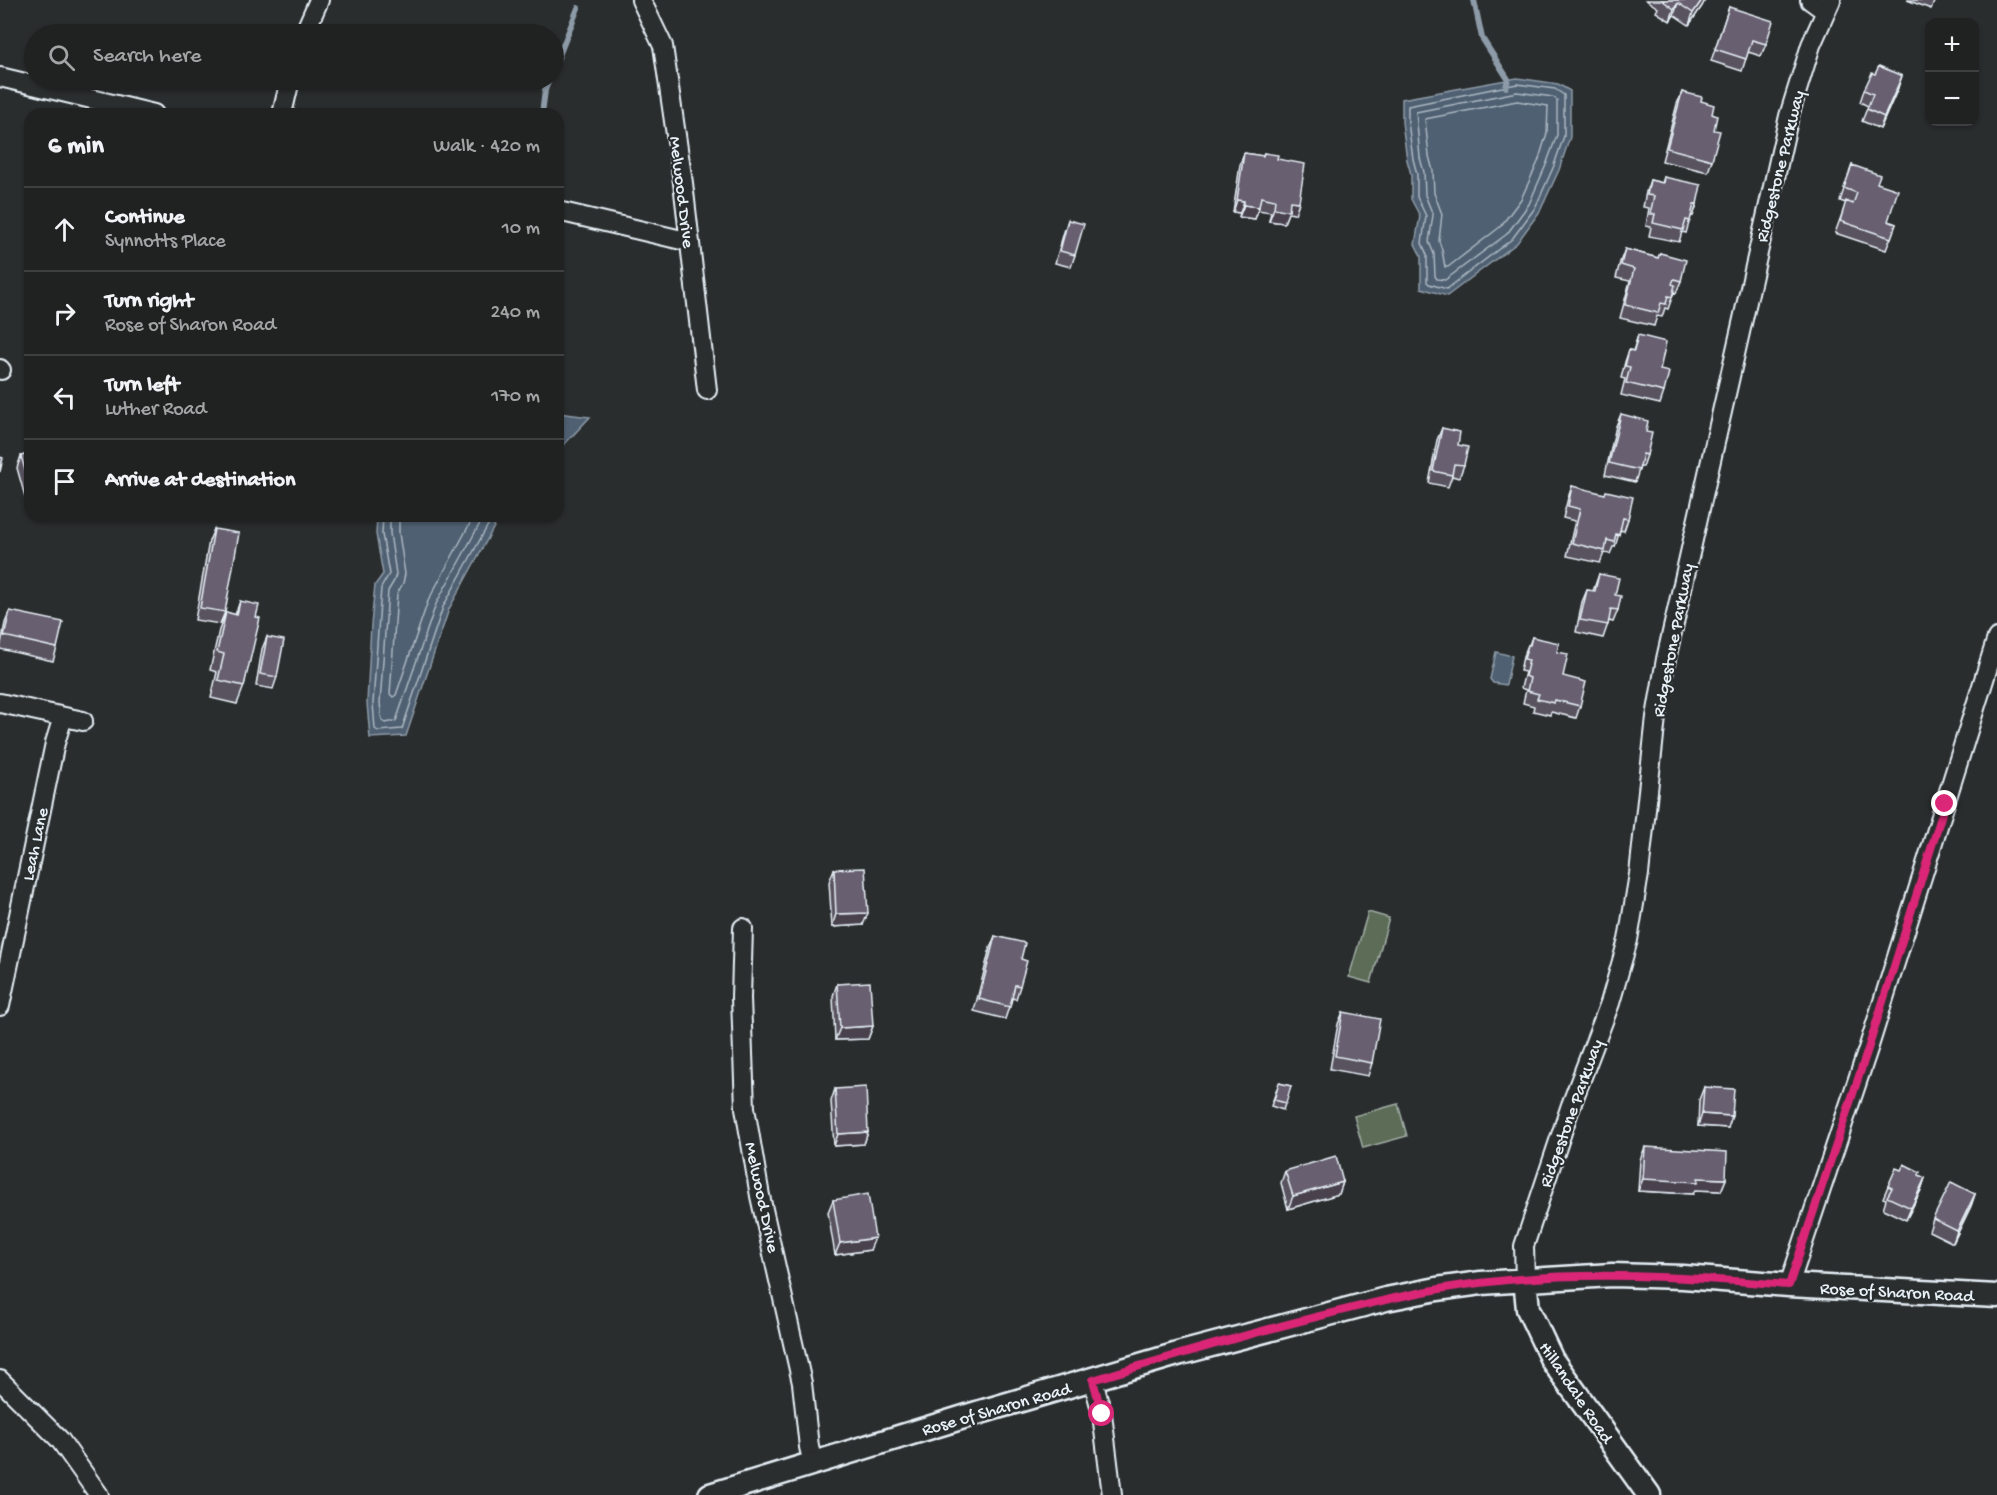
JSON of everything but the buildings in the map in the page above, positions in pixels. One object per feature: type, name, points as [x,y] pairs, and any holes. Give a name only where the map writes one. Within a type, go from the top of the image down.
[{"type":"street","points":[[308,24],[319,0]]},
{"type":"street","name":"Melwood Drive","points":[[641,0],[663,46],[690,242],[707,390]]},
{"type":"street","points":[[1810,0],[1828,6]]},
{"type":"street","name":"Ridgestone Parkway","points":[[1525,1279],[1524,1246],[1570,1108],[1619,975],[1639,874],[1656,717],[1666,659],[1789,116],[1811,45],[1828,6]]},
{"type":"street","points":[[0,76],[24,82]]},
{"type":"street","points":[[57,90],[130,108]]},
{"type":"street","points":[[283,108],[288,90]]},
{"type":"street","points":[[564,212],[690,242]]},
{"type":"street","points":[[1789,1285],[1873,1035],[1997,638]]},
{"type":"street","points":[[0,703],[83,721]]},
{"type":"street","name":"Leah Lane","points":[[0,1006],[50,766],[63,717]]},
{"type":"street","name":"Melwood Drive","points":[[743,928],[741,998],[745,1108],[760,1196],[802,1383],[813,1463]]},
{"type":"street","name":"Rose of Sharon Road","points":[[710,1495],[1181,1353],[1386,1299],[1481,1283],[1612,1275],[1683,1277],[1997,1296]]},
{"type":"street","name":"Hillandale Road","points":[[1525,1279],[1528,1309],[1552,1360],[1649,1495]]},
{"type":"street","points":[[0,1380],[60,1440],[99,1495]]},
{"type":"street","points":[[1093,1380],[1102,1414],[1112,1495]]},
{"type":"green space","points":[[1368,912],[1389,918],[1371,983],[1349,977]]},
{"type":"green space","points":[[1398,1104],[1407,1136],[1363,1148],[1354,1116]]},
{"type":"water","points":[[1517,78],[1558,84],[1570,91],[1570,137],[1559,170],[1540,211],[1517,243],[1447,296],[1421,288],[1421,256],[1415,244],[1420,216],[1411,199],[1411,174],[1402,122],[1402,99]]},
{"type":"water","points":[[564,414],[590,417],[564,445]]},
{"type":"water","points":[[377,522],[497,522],[449,609],[406,736],[370,738],[367,703],[371,625],[375,585],[383,574],[376,534]]},
{"type":"water","points":[[1496,652],[1512,656],[1506,685],[1493,683],[1490,679]]},
{"type":"waterway","points":[[1474,0],[1482,38],[1508,79],[1506,87]]},
{"type":"waterway","points":[[564,43],[578,8]]},
{"type":"waterway","points":[[543,108],[545,90]]},
{"type":"route","points":[[1102,1414],[1093,1380],[1290,1323],[1437,1289],[1525,1279],[1612,1275],[1683,1277],[1789,1285],[1869,1046],[1945,804]]}]
